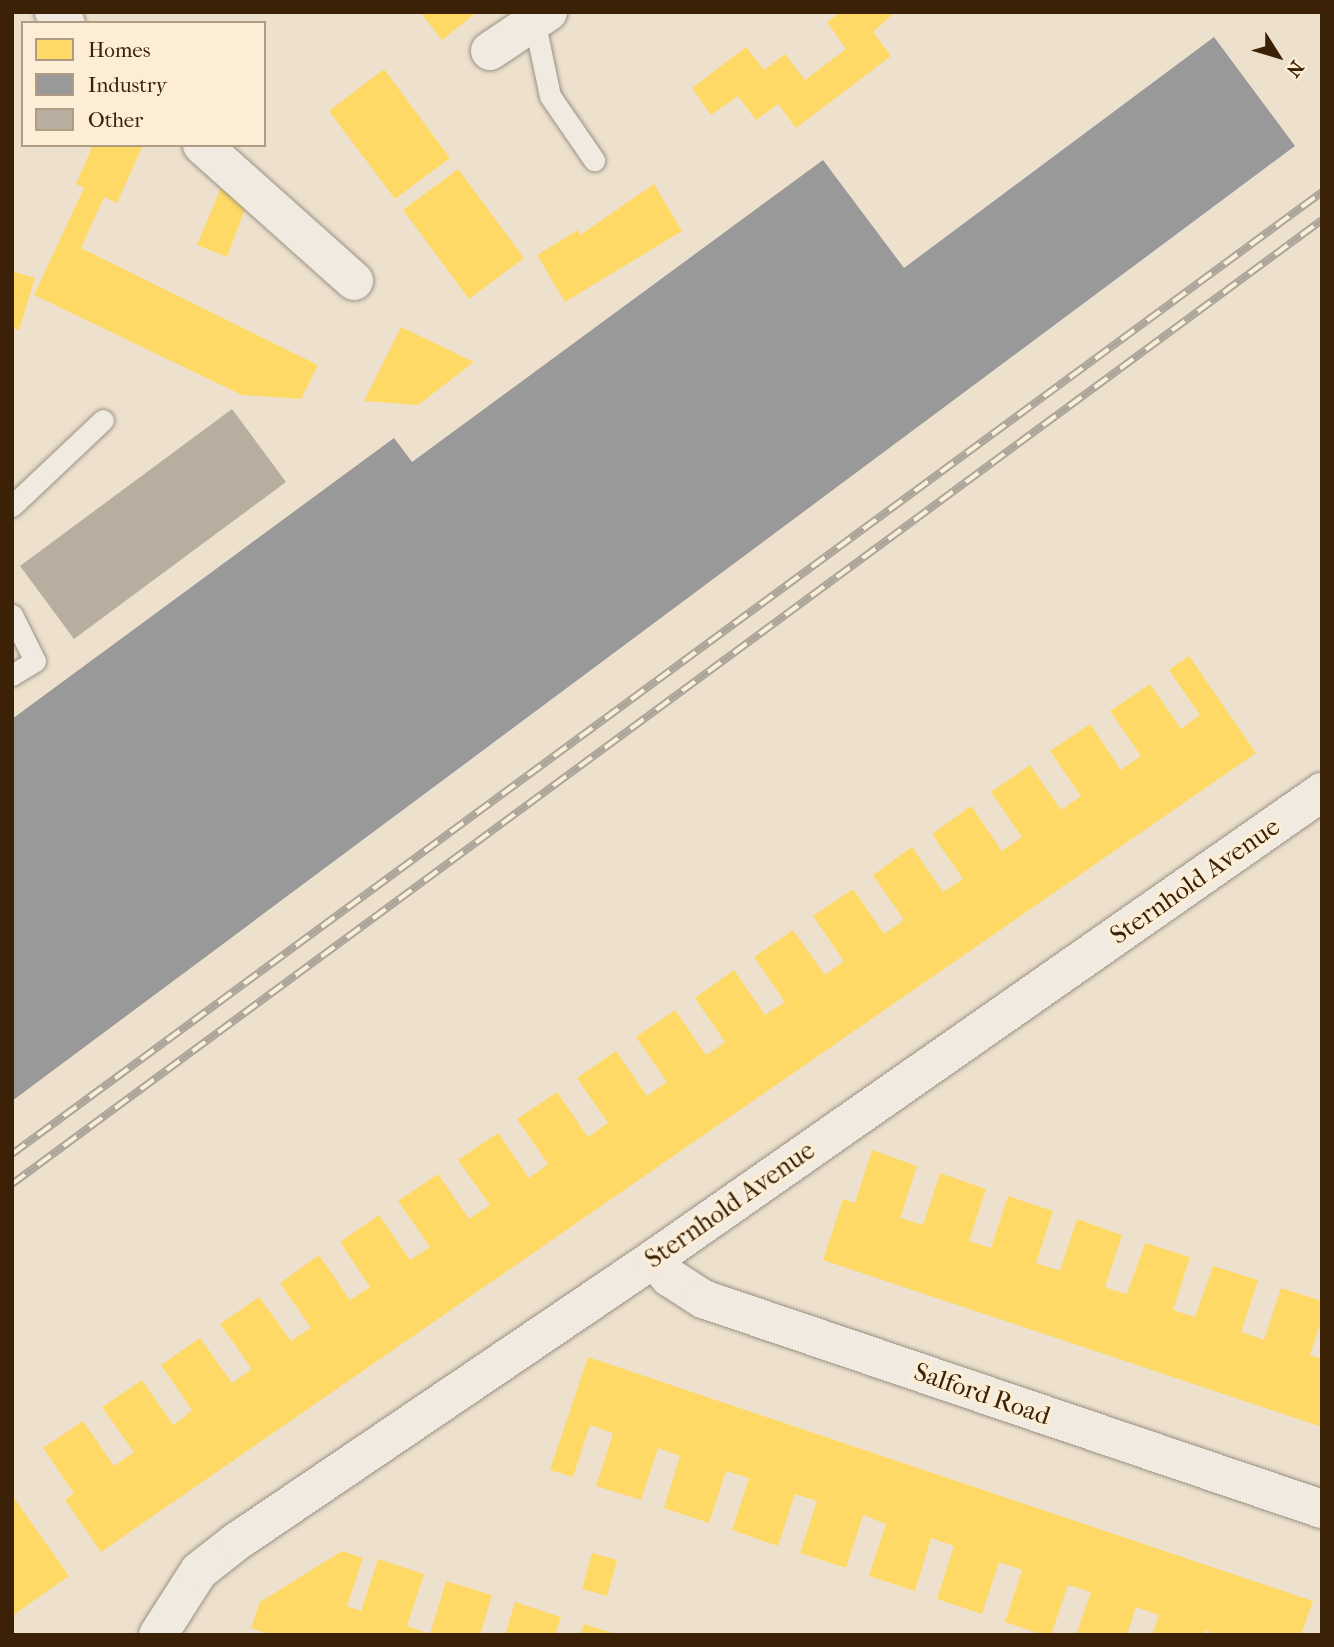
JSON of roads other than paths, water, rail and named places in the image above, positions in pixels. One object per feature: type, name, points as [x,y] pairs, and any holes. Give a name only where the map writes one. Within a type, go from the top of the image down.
[{"type":"street","points":[[489,51],[538,18]]},
{"type":"street","points":[[204,147],[354,281]]},
{"type":"street","name":"Sternhold Avenue","points":[[158,1635],[199,1571],[236,1542],[655,1258],[1322,792]]},
{"type":"street","name":"Salford Road","points":[[655,1258],[669,1278],[704,1299],[1322,1509]]},
{"type":"lane","points":[[538,18],[538,39],[550,96],[594,160]]},
{"type":"lane","points":[[12,506],[103,420]]},
{"type":"lane","points":[[12,615],[35,661],[12,675]]},
{"type":"railway","points":[[12,1154],[1322,192]]},
{"type":"railway","points":[[12,1184],[1322,220]]}]
